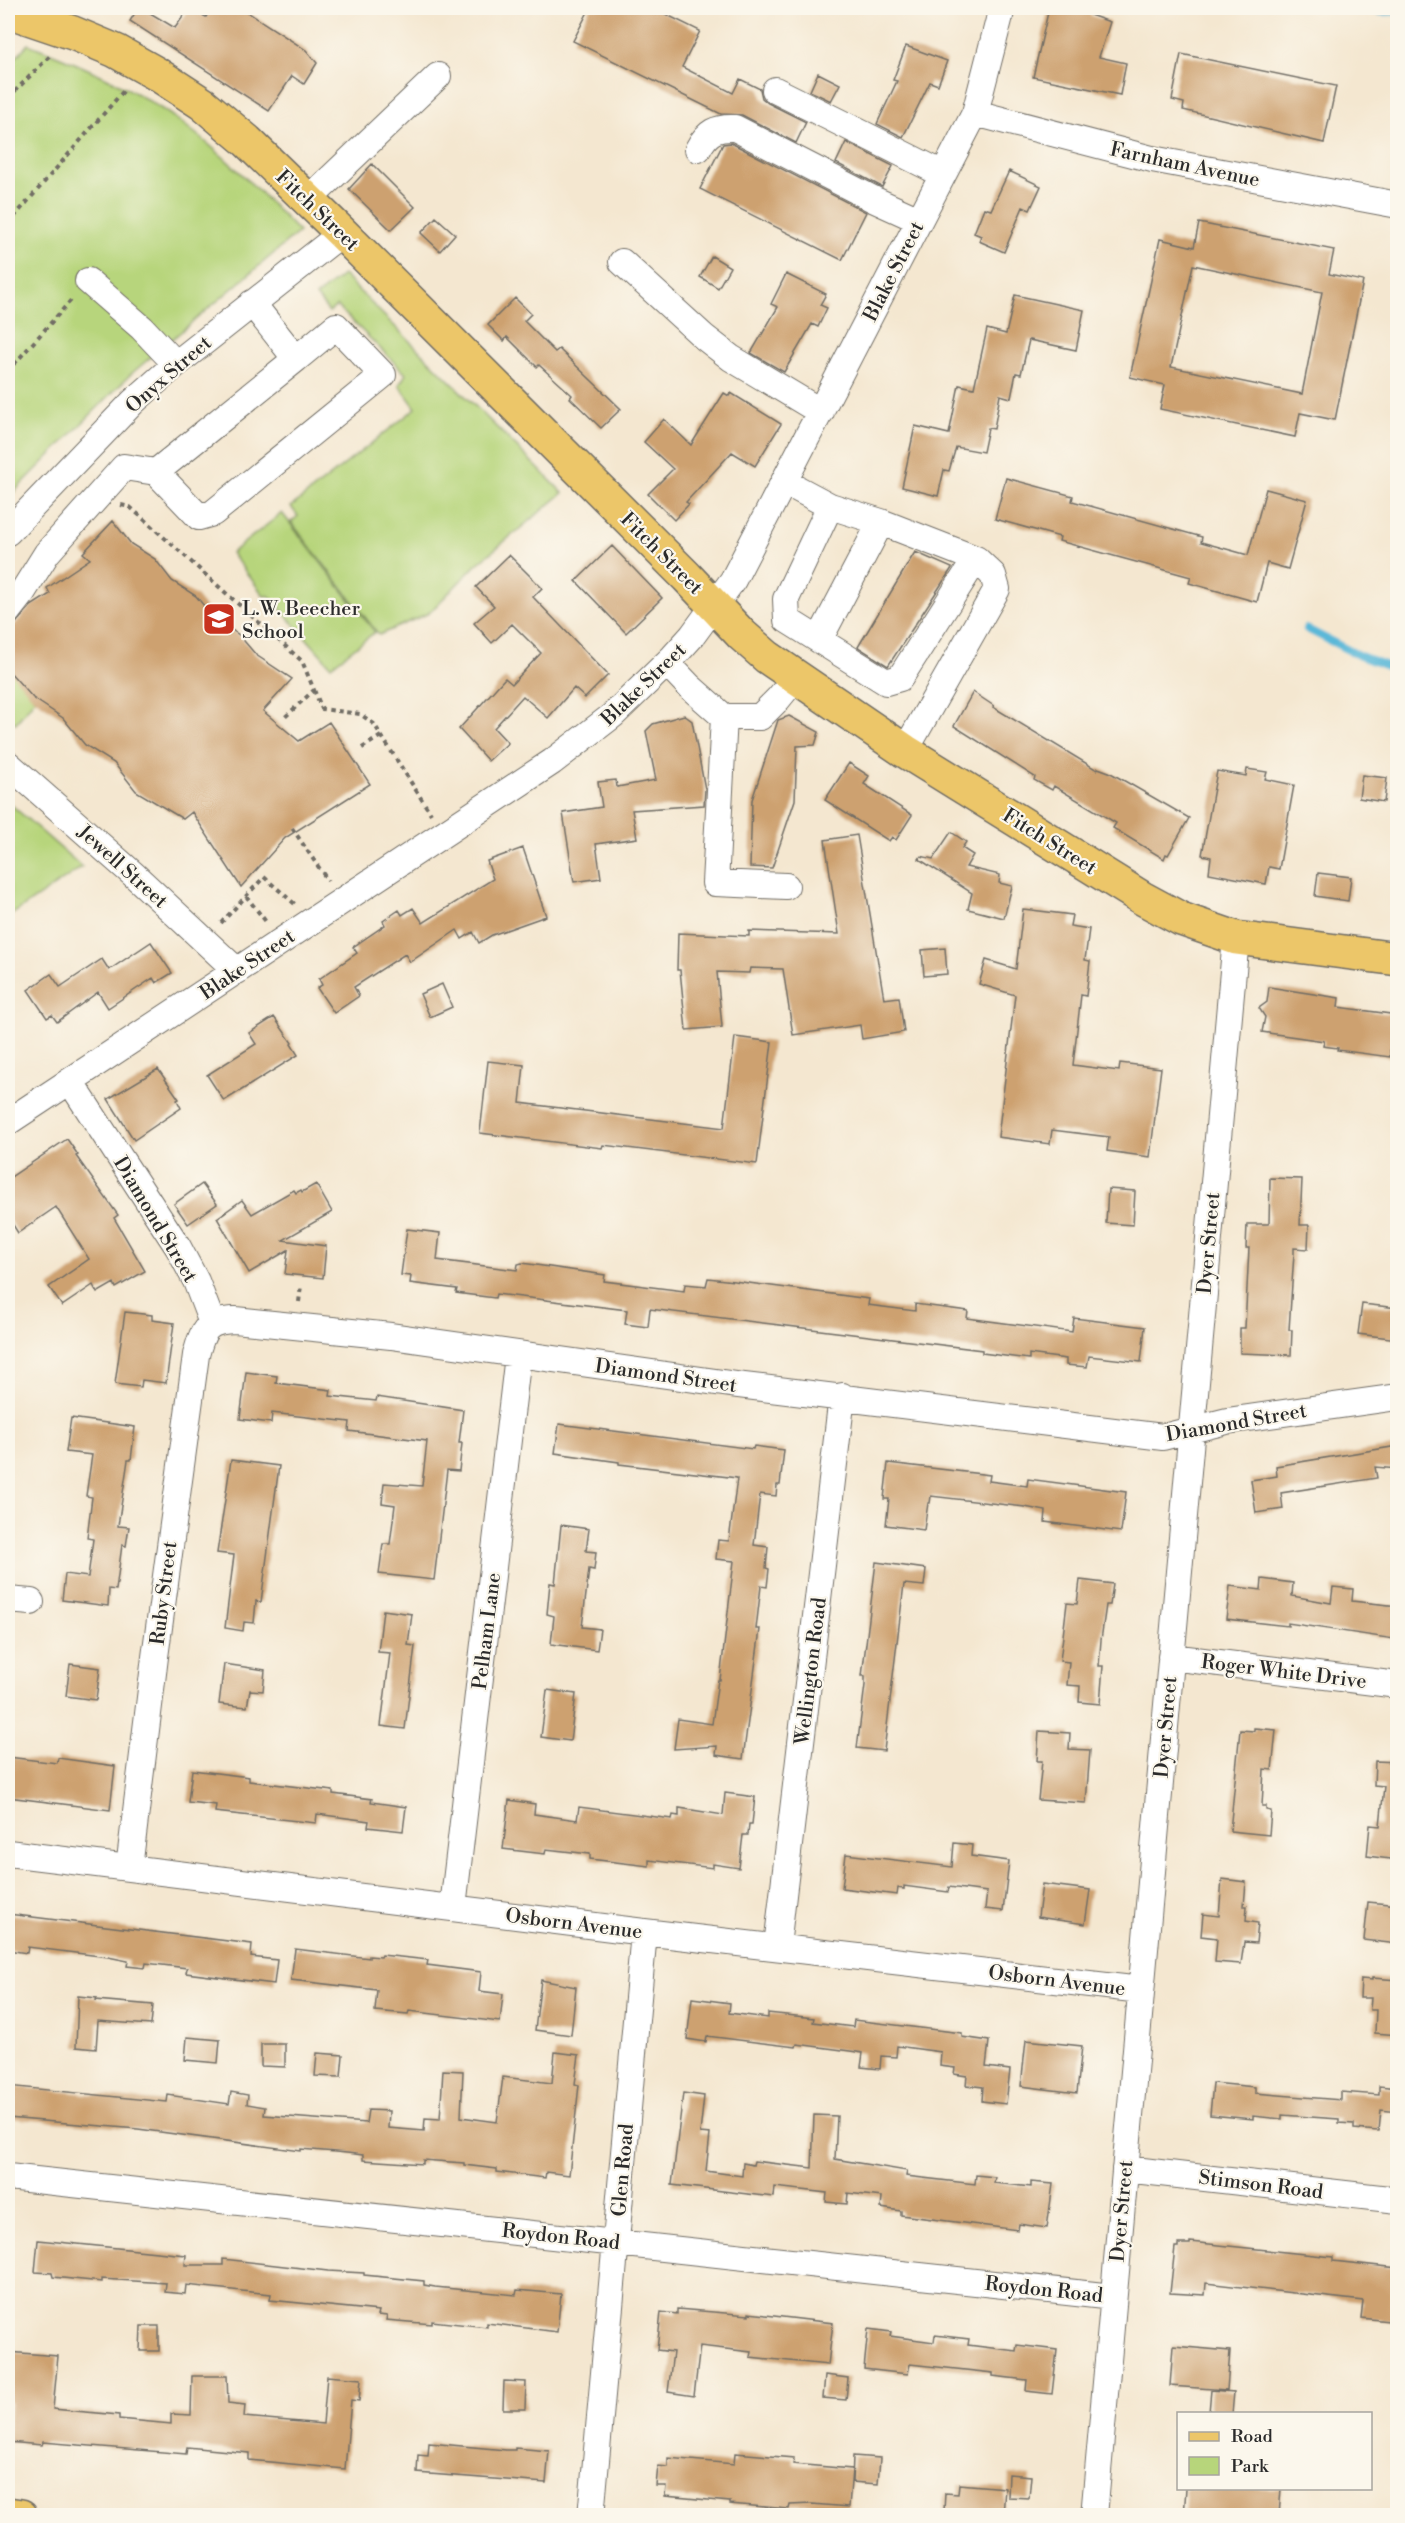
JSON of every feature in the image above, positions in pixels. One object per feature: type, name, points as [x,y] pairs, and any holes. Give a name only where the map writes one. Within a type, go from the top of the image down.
[{"type":"main road","name":"Fitch Street","points":[[8,11],[116,51],[157,74],[202,104],[247,141],[342,232],[742,635],[795,677],[905,751],[1142,898],[1181,919],[1236,938],[1398,959]]},
{"type":"main road","points":[[8,2514],[21,2516]]},
{"type":"street","name":"Blake Street","points":[[10,1116],[70,1081],[552,762],[614,715],[692,636],[732,580],[975,113],[1002,8]]},
{"type":"street","points":[[308,200],[438,76]]},
{"type":"street","points":[[775,90],[943,174]]},
{"type":"street","name":"Farnham Avenue","points":[[975,113],[1152,159],[1398,205]]},
{"type":"street","points":[[698,149],[705,136],[712,131],[721,127],[735,128],[919,220]]},
{"type":"street","name":"Onyx Street","points":[[8,532],[133,402],[176,364],[342,232]]},
{"type":"street","points":[[622,262],[704,338],[731,358],[821,412]]},
{"type":"street","points":[[88,281],[141,328],[176,364]]},
{"type":"street","points":[[252,303],[296,359]]},
{"type":"street","points":[[8,611],[22,593],[46,553],[124,467],[156,472],[199,517],[213,513],[383,375],[336,326],[156,472]]},
{"type":"street","points":[[785,482],[830,506],[881,522],[976,559],[993,575],[997,589],[905,751]]},
{"type":"street","points":[[830,506],[786,599],[787,620],[886,682],[900,678],[976,559]]},
{"type":"street","points":[[819,640],[881,522]]},
{"type":"street","points":[[667,663],[688,686],[724,717],[760,717],[795,677]]},
{"type":"street","points":[[724,717],[715,883],[786,886]]},
{"type":"street","name":"Jewell Street","points":[[8,764],[133,874],[237,971]]},
{"type":"street","name":"Dyer Street","points":[[1094,2516],[1236,938]]},
{"type":"street","name":"Diamond Street","points":[[70,1081],[178,1247],[196,1281],[212,1323],[235,1320],[391,1336],[737,1385],[842,1396],[1133,1435],[1163,1437],[1227,1421],[1398,1397]]},
{"type":"street","name":"Ruby Street","points":[[129,1868],[196,1355],[200,1339],[212,1323]]},
{"type":"street","name":"Pelham Lane","points":[[453,1907],[518,1354]]},
{"type":"street","name":"Wellington Road","points":[[777,1946],[842,1396]]},
{"type":"street","name":"Roger White Drive","points":[[1171,1658],[1398,1685]]},
{"type":"street","name":"Osborn Avenue","points":[[8,1853],[644,1932],[1141,1990]]},
{"type":"street","name":"Glen Road","points":[[591,2516],[644,1932]]},
{"type":"street","name":"Stimson Road","points":[[1125,2169],[1398,2200]]},
{"type":"street","name":"Roydon Road","points":[[8,2177],[615,2241],[1113,2297]]},
{"type":"path","points":[[8,98],[55,51]]},
{"type":"path","points":[[8,224],[129,85]]},
{"type":"path","points":[[1391,148],[1398,149]]},
{"type":"path","points":[[8,371],[88,281]]},
{"type":"path","points":[[114,503],[130,507],[302,661],[322,709],[360,714],[374,724],[434,819]]},
{"type":"path","points":[[283,719],[314,690]]},
{"type":"path","points":[[362,748],[381,736]]},
{"type":"path","points":[[292,828],[330,884]]},
{"type":"path","points":[[221,923],[264,877],[297,905]]},
{"type":"path","points":[[246,896],[268,923]]},
{"type":"green space","points":[[28,44],[108,78],[164,110],[198,135],[228,162],[299,232],[131,374],[8,498],[8,66]]},
{"type":"green space","points":[[343,275],[563,493],[476,565],[429,613],[379,635],[291,522],[298,516],[291,507],[416,408],[399,385],[406,374],[337,306],[329,312],[316,296]]},
{"type":"green space","points":[[282,513],[375,632],[331,666],[268,595],[265,597],[231,553]]},
{"type":"green space","points":[[8,671],[17,677],[35,699],[16,723],[8,720]]},
{"type":"green space","points":[[8,802],[82,867],[8,917]]},
{"type":"building","points":[[138,8],[142,8],[175,28],[189,8],[206,17],[212,8],[241,8],[306,50],[317,63],[304,84],[292,76],[269,111],[130,21]]},
{"type":"building","points":[[590,8],[653,8],[700,31],[682,67],[733,93],[740,79],[760,89],[762,98],[768,103],[806,122],[796,143],[742,115],[721,114],[573,41]]},
{"type":"building","points":[[1049,8],[1093,8],[1090,15],[1110,22],[1099,57],[1126,63],[1120,95],[1033,77]]},
{"type":"building","points":[[906,46],[947,61],[938,85],[930,82],[903,137],[877,124],[897,81],[893,80]]},
{"type":"building","points":[[1181,54],[1336,86],[1324,143],[1183,110],[1184,103],[1172,100]]},
{"type":"building","points":[[818,73],[840,84],[831,101],[810,91]]},
{"type":"building","points":[[846,142],[893,166],[882,187],[836,163]]},
{"type":"building","points":[[731,143],[866,212],[842,260],[700,189],[723,144]]},
{"type":"building","points":[[372,164],[415,207],[391,230],[349,189]]},
{"type":"building","points":[[1009,171],[1041,186],[1030,210],[1023,207],[1004,252],[979,241],[981,236],[974,233],[984,208],[991,210]]},
{"type":"building","points":[[436,217],[455,234],[440,251],[421,233]]},
{"type":"building","points":[[1199,223],[1334,250],[1329,274],[1363,281],[1335,420],[1300,413],[1295,437],[1160,409],[1165,385],[1130,377],[1160,239],[1194,247]],"holes":[[[1193,265],[1322,292],[1302,394],[1171,367]]]},
{"type":"building","points":[[712,256],[730,267],[718,288],[700,277]]},
{"type":"building","points":[[786,274],[826,294],[820,305],[827,308],[818,327],[812,324],[784,372],[751,353],[778,307],[771,304]]},
{"type":"building","points":[[1015,295],[1084,310],[1076,350],[1029,340],[1021,374],[1016,373],[1011,398],[1000,395],[994,429],[988,428],[983,452],[956,447],[949,471],[944,470],[938,496],[902,487],[915,426],[949,434],[959,385],[974,388],[987,329],[1006,334]]},
{"type":"building","points":[[515,298],[531,314],[524,321],[555,352],[559,349],[621,409],[601,428],[570,398],[572,395],[539,365],[537,367],[507,337],[504,341],[488,325]]},
{"type":"building","points":[[724,393],[729,396],[731,393],[781,424],[755,466],[732,452],[686,502],[689,504],[674,520],[648,494],[673,469],[644,442],[664,419],[691,445]]},
{"type":"building","points":[[1006,478],[1073,496],[1072,501],[1202,537],[1201,542],[1248,555],[1266,489],[1307,500],[1288,569],[1267,563],[1257,602],[1189,583],[1191,577],[1059,541],[1060,537],[995,519]]},
{"type":"building","points":[[113,521],[131,544],[155,559],[172,581],[196,596],[213,617],[239,635],[256,655],[292,679],[263,711],[299,741],[329,722],[370,784],[285,838],[241,887],[192,812],[183,819],[136,791],[114,763],[85,745],[63,718],[33,698],[8,670],[8,632],[31,606],[50,594],[47,588],[90,559],[83,553]]},
{"type":"building","points":[[612,546],[662,598],[626,633],[576,581]]},
{"type":"building","points":[[915,552],[952,568],[888,666],[858,647]]},
{"type":"building","points":[[509,555],[542,588],[533,597],[608,675],[585,698],[574,688],[548,718],[523,696],[494,728],[508,743],[488,761],[459,729],[505,678],[512,684],[541,653],[512,624],[492,643],[474,623],[494,606],[476,587]]},
{"type":"building","points":[[973,692],[993,707],[1097,770],[1098,768],[1109,772],[1189,818],[1168,855],[1166,854],[1164,859],[1113,828],[1116,823],[1054,786],[1052,790],[1034,780],[1035,777],[954,726]]},
{"type":"building","points":[[684,715],[692,721],[705,789],[704,805],[632,810],[637,838],[596,844],[601,878],[574,882],[563,813],[602,807],[598,782],[616,780],[617,787],[656,780],[646,731],[653,724]]},
{"type":"building","points":[[789,716],[819,732],[815,745],[797,746],[795,800],[772,868],[750,867],[752,800],[778,720]]},
{"type":"building","points":[[849,763],[869,776],[864,784],[912,815],[896,840],[892,837],[889,841],[825,800]]},
{"type":"building","points":[[1247,769],[1267,772],[1265,779],[1294,785],[1279,869],[1269,867],[1266,884],[1209,873],[1211,857],[1202,855],[1217,771],[1246,776]]},
{"type":"building","points":[[1362,775],[1387,778],[1384,802],[1359,798]]},
{"type":"building","points":[[951,832],[966,842],[962,848],[973,855],[966,867],[1000,875],[999,883],[1012,886],[1004,918],[968,909],[972,893],[919,859],[921,856],[933,859]]},
{"type":"building","points":[[857,835],[884,999],[899,997],[904,1032],[862,1039],[860,1025],[793,1035],[783,969],[750,968],[749,973],[717,972],[722,1027],[686,1030],[680,970],[677,970],[678,933],[749,936],[749,931],[839,934],[825,840]]},
{"type":"building","points":[[523,848],[546,916],[492,935],[479,943],[473,932],[462,939],[457,930],[410,962],[405,954],[354,987],[359,996],[334,1013],[317,988],[322,985],[319,979],[357,953],[353,947],[385,925],[383,921],[399,910],[402,915],[413,908],[423,923],[493,879],[487,861]]},
{"type":"building","points":[[1318,873],[1351,877],[1348,901],[1315,896]]},
{"type":"building","points":[[1023,909],[1072,915],[1070,926],[1089,929],[1085,960],[1090,961],[1086,996],[1081,995],[1073,1065],[1119,1071],[1120,1063],[1161,1068],[1150,1157],[1107,1151],[1109,1137],[1052,1130],[1050,1144],[998,1137],[1015,995],[979,984],[986,960],[1016,969]]},
{"type":"building","points":[[151,942],[172,973],[156,983],[153,978],[108,1008],[98,992],[57,1022],[52,1015],[47,1018],[28,990],[51,974],[60,987],[102,959],[109,970]]},
{"type":"building","points":[[945,948],[947,974],[924,976],[922,950]]},
{"type":"building","points":[[442,984],[452,1007],[430,1017],[420,994]]},
{"type":"building","points":[[1269,987],[1339,998],[1338,1007],[1398,1015],[1398,1051],[1390,1050],[1390,1057],[1337,1050],[1338,1048],[1323,1046],[1324,1041],[1262,1032],[1265,1017],[1259,1008],[1267,1002]]},
{"type":"building","points":[[274,1017],[298,1055],[224,1101],[207,1075],[256,1044],[249,1033]]},
{"type":"building","points":[[735,1037],[772,1042],[757,1164],[480,1133],[488,1061],[524,1065],[520,1103],[724,1128]]},
{"type":"building","points":[[158,1069],[179,1099],[177,1100],[181,1108],[134,1140],[108,1099]]},
{"type":"building","points":[[67,1139],[78,1155],[76,1156],[118,1215],[114,1218],[145,1271],[116,1288],[114,1283],[97,1293],[93,1285],[62,1306],[49,1287],[89,1259],[56,1207],[18,1233],[8,1217],[8,1179]]},
{"type":"building","points":[[1270,1178],[1302,1179],[1300,1225],[1309,1225],[1308,1249],[1294,1248],[1289,1330],[1292,1330],[1291,1355],[1240,1353],[1240,1328],[1245,1328],[1249,1248],[1246,1248],[1247,1224],[1269,1224]]},
{"type":"building","points":[[202,1184],[217,1204],[188,1224],[174,1204]]},
{"type":"building","points":[[316,1184],[332,1212],[283,1240],[326,1246],[323,1278],[285,1274],[288,1250],[249,1273],[217,1218],[242,1200],[252,1214],[294,1190],[296,1193],[301,1190],[302,1192]]},
{"type":"building","points":[[1108,1189],[1135,1191],[1133,1225],[1106,1223]]},
{"type":"building","points":[[407,1229],[440,1233],[437,1260],[517,1270],[518,1264],[522,1263],[605,1275],[604,1281],[684,1291],[685,1284],[706,1286],[708,1278],[869,1299],[868,1305],[915,1311],[915,1304],[968,1311],[967,1318],[1072,1332],[1074,1318],[1145,1327],[1141,1362],[1089,1356],[1087,1367],[1066,1365],[1066,1359],[1029,1354],[1029,1359],[982,1353],[982,1350],[650,1309],[648,1327],[625,1324],[627,1310],[496,1294],[495,1298],[456,1293],[457,1289],[410,1283],[411,1276],[401,1275]]},
{"type":"building","points":[[1362,1304],[1398,1308],[1398,1339],[1358,1334]]},
{"type":"building","points":[[125,1312],[152,1315],[152,1320],[174,1323],[166,1383],[142,1380],[141,1387],[115,1384]]},
{"type":"building","points":[[246,1372],[277,1376],[276,1383],[331,1390],[330,1396],[376,1401],[377,1397],[463,1410],[459,1443],[462,1443],[459,1471],[447,1470],[434,1580],[379,1574],[383,1544],[390,1544],[395,1505],[382,1503],[384,1483],[422,1486],[427,1441],[349,1431],[350,1422],[272,1413],[271,1423],[240,1419]]},
{"type":"building","points":[[71,1418],[135,1427],[118,1526],[129,1527],[126,1546],[122,1545],[116,1590],[109,1589],[108,1606],[62,1600],[65,1574],[88,1577],[93,1539],[87,1538],[92,1497],[86,1496],[92,1455],[66,1452]]},
{"type":"building","points":[[559,1424],[753,1449],[754,1446],[784,1450],[780,1485],[777,1485],[776,1496],[760,1494],[754,1545],[768,1547],[766,1568],[769,1569],[767,1587],[761,1586],[756,1629],[760,1629],[743,1759],[716,1755],[717,1746],[674,1749],[678,1719],[712,1724],[718,1680],[720,1680],[734,1561],[716,1559],[718,1540],[729,1541],[737,1478],[619,1464],[619,1462],[555,1453]]},
{"type":"building","points":[[1398,1446],[1398,1469],[1375,1467],[1377,1478],[1281,1493],[1283,1509],[1256,1513],[1251,1480],[1277,1476],[1276,1466]]},
{"type":"building","points":[[231,1460],[279,1466],[261,1602],[256,1601],[254,1623],[244,1622],[243,1631],[225,1628],[234,1555],[217,1553]]},
{"type":"building","points":[[888,1463],[990,1475],[989,1481],[1027,1486],[1028,1479],[1126,1492],[1121,1532],[1045,1522],[1046,1511],[1025,1507],[931,1496],[924,1530],[886,1525],[889,1499],[884,1499]]},
{"type":"building","points":[[561,1525],[589,1529],[586,1551],[596,1552],[594,1570],[589,1569],[582,1627],[600,1629],[597,1650],[551,1644],[554,1616],[547,1614],[550,1583],[555,1584]]},
{"type":"building","points":[[876,1562],[926,1569],[924,1586],[904,1584],[884,1751],[857,1748],[865,1685],[865,1676],[862,1676]]},
{"type":"building","points":[[1262,1579],[1293,1583],[1292,1596],[1331,1603],[1333,1587],[1353,1589],[1352,1601],[1398,1606],[1394,1639],[1288,1623],[1288,1626],[1226,1619],[1230,1586],[1261,1590]]},
{"type":"building","points":[[1080,1580],[1113,1584],[1110,1605],[1106,1605],[1101,1640],[1099,1666],[1103,1666],[1100,1704],[1079,1702],[1080,1686],[1067,1685],[1069,1662],[1060,1661],[1067,1603],[1077,1604]]},
{"type":"building","points":[[383,1610],[412,1614],[408,1645],[415,1646],[405,1729],[381,1726],[390,1653],[378,1652]]},
{"type":"building","points":[[70,1664],[100,1668],[96,1700],[66,1696]]},
{"type":"building","points":[[224,1664],[265,1670],[263,1691],[250,1690],[247,1707],[219,1704]]},
{"type":"building","points":[[547,1690],[576,1694],[570,1741],[541,1737]]},
{"type":"building","points":[[1254,1728],[1276,1730],[1272,1770],[1264,1769],[1262,1806],[1266,1806],[1266,1810],[1271,1811],[1269,1835],[1230,1831],[1240,1730],[1254,1731]]},
{"type":"building","points":[[1039,1731],[1070,1733],[1069,1749],[1090,1750],[1086,1803],[1038,1800],[1042,1761],[1037,1761]]},
{"type":"building","points":[[8,1757],[57,1763],[58,1758],[115,1766],[110,1810],[8,1797]]},
{"type":"building","points":[[1375,1761],[1398,1762],[1398,1860],[1367,1856],[1370,1825],[1380,1826],[1384,1786],[1374,1785]]},
{"type":"building","points":[[192,1770],[249,1777],[249,1781],[333,1791],[333,1794],[372,1799],[371,1802],[406,1807],[403,1831],[368,1827],[369,1821],[317,1814],[316,1823],[215,1812],[216,1805],[188,1802]]},
{"type":"building","points":[[725,1793],[755,1797],[752,1824],[749,1824],[748,1835],[743,1835],[739,1868],[713,1864],[713,1868],[649,1860],[649,1866],[590,1859],[590,1854],[546,1849],[545,1854],[503,1849],[509,1800],[535,1804],[534,1814],[577,1820],[579,1807],[672,1819],[673,1815],[679,1816],[679,1808],[723,1815]]},
{"type":"building","points":[[954,1843],[972,1845],[971,1856],[1009,1861],[1003,1911],[985,1909],[987,1892],[949,1887],[948,1892],[904,1886],[904,1889],[898,1888],[897,1895],[842,1888],[846,1854],[952,1867]]},
{"type":"building","points":[[1222,1879],[1246,1882],[1244,1906],[1247,1906],[1246,1921],[1258,1923],[1256,1943],[1244,1942],[1241,1964],[1215,1962],[1217,1938],[1201,1936],[1203,1914],[1219,1916]]},
{"type":"building","points":[[1042,1884],[1090,1890],[1085,1924],[1038,1917]]},
{"type":"building","points":[[1368,1902],[1398,1905],[1398,1944],[1364,1940]]},
{"type":"building","points":[[8,1914],[252,1944],[251,1957],[277,1960],[274,1984],[186,1973],[187,1968],[146,1963],[145,1968],[127,1966],[128,1961],[108,1957],[28,1947],[27,1953],[8,1950]]},
{"type":"building","points":[[295,1949],[369,1958],[369,1956],[381,1957],[382,1955],[428,1960],[427,1965],[481,1972],[479,1991],[503,1994],[500,2022],[409,2011],[408,2014],[375,2011],[377,1990],[291,1980]]},
{"type":"building","points":[[1372,1978],[1398,1980],[1398,2035],[1375,2033],[1376,2010],[1370,2010],[1371,1998],[1360,1998],[1361,1979],[1372,1980]]},
{"type":"building","points":[[541,1980],[576,1987],[571,2035],[535,2030]]},
{"type":"building","points":[[78,1996],[97,1998],[96,2000],[153,2005],[151,2025],[98,2021],[96,2049],[76,2047]]},
{"type":"building","points":[[692,1998],[730,2003],[729,2013],[768,2018],[768,2013],[814,2018],[813,2022],[853,2027],[854,2020],[962,2033],[962,2037],[989,2041],[986,2067],[1010,2070],[1006,2104],[982,2101],[983,2087],[966,2085],[967,2076],[954,2074],[955,2068],[940,2066],[941,2052],[897,2046],[896,2057],[881,2056],[880,2069],[861,2067],[863,2053],[707,2036],[706,2042],[687,2039]]},
{"type":"building","points":[[187,2037],[220,2040],[218,2063],[185,2060]]},
{"type":"building","points":[[1026,2040],[1082,2046],[1077,2093],[1021,2086]]},
{"type":"building","points":[[261,2044],[285,2044],[285,2067],[261,2066]]},
{"type":"building","points":[[555,2052],[579,2055],[575,2084],[579,2085],[569,2175],[546,2172],[545,2178],[497,2172],[497,2169],[464,2165],[464,2163],[423,2160],[423,2164],[363,2160],[363,2155],[347,2153],[301,2149],[301,2151],[138,2129],[8,2118],[8,2086],[167,2102],[168,2095],[229,2104],[231,2092],[248,2095],[247,2104],[265,2107],[264,2115],[366,2123],[368,2110],[389,2111],[388,2128],[424,2131],[425,2118],[440,2119],[443,2070],[463,2071],[461,2117],[497,2122],[503,2077],[552,2083]]},
{"type":"building","points":[[317,2053],[343,2055],[341,2077],[315,2076]]},
{"type":"building","points":[[1213,2083],[1255,2087],[1255,2093],[1341,2100],[1341,2092],[1379,2095],[1379,2086],[1398,2088],[1398,2112],[1381,2110],[1379,2131],[1354,2129],[1354,2124],[1339,2123],[1339,2119],[1282,2115],[1282,2119],[1253,2116],[1253,2119],[1210,2115]]},
{"type":"building","points":[[683,2093],[704,2096],[700,2133],[710,2134],[706,2171],[742,2176],[743,2163],[753,2165],[754,2161],[812,2168],[814,2115],[837,2116],[835,2159],[907,2171],[906,2176],[975,2184],[976,2175],[995,2177],[994,2183],[1031,2187],[1031,2182],[1053,2184],[1047,2228],[1019,2224],[1018,2230],[901,2215],[901,2211],[881,2208],[882,2197],[848,2193],[847,2204],[826,2202],[827,2193],[775,2187],[774,2197],[672,2185]]},
{"type":"building","points":[[38,2240],[186,2255],[185,2265],[223,2265],[223,2259],[364,2273],[364,2275],[424,2281],[424,2285],[435,2287],[516,2295],[517,2290],[561,2294],[557,2332],[487,2323],[487,2327],[432,2321],[432,2324],[386,2320],[387,2316],[378,2315],[379,2311],[270,2300],[271,2294],[186,2285],[185,2294],[165,2292],[166,2283],[102,2279],[102,2282],[53,2277],[52,2273],[35,2272]]},
{"type":"building","points":[[1190,2242],[1333,2257],[1333,2261],[1398,2268],[1398,2322],[1361,2318],[1363,2301],[1206,2283],[1205,2295],[1170,2293],[1175,2247],[1178,2247],[1178,2244],[1190,2244]]},
{"type":"building","points":[[677,2309],[749,2315],[749,2313],[833,2323],[828,2365],[750,2357],[751,2352],[700,2346],[694,2396],[668,2392],[673,2352],[657,2350],[661,2312],[677,2314]]},
{"type":"building","points":[[141,2326],[159,2326],[159,2351],[140,2351]]},
{"type":"building","points":[[868,2329],[891,2332],[890,2336],[934,2342],[935,2335],[969,2339],[968,2345],[1016,2351],[1017,2345],[1057,2350],[1052,2394],[1026,2391],[1027,2380],[993,2376],[993,2373],[910,2364],[908,2374],[864,2369]]},
{"type":"building","points":[[1173,2346],[1230,2351],[1227,2390],[1170,2386]]},
{"type":"building","points":[[8,2352],[58,2356],[53,2409],[119,2415],[119,2419],[171,2424],[171,2414],[191,2415],[192,2376],[227,2376],[228,2403],[245,2405],[244,2417],[323,2424],[327,2376],[361,2379],[359,2401],[351,2400],[345,2469],[249,2460],[249,2453],[187,2447],[186,2454],[43,2442],[42,2445],[8,2442],[10,2402],[8,2402]]},
{"type":"building","points":[[825,2375],[848,2378],[846,2400],[823,2398]]},
{"type":"building","points":[[504,2381],[526,2382],[525,2409],[503,2409]]},
{"type":"building","points":[[1211,2390],[1234,2392],[1232,2412],[1209,2412]]},
{"type":"building","points":[[429,2443],[506,2450],[515,2450],[515,2448],[549,2451],[546,2483],[417,2473],[418,2455],[428,2456]]},
{"type":"building","points":[[735,2453],[794,2458],[793,2464],[852,2469],[849,2507],[812,2504],[790,2505],[789,2509],[730,2504],[730,2502],[665,2496],[666,2486],[656,2486],[658,2466],[668,2467],[668,2458],[734,2464]]},
{"type":"building","points":[[853,2456],[880,2458],[878,2484],[852,2482]]},
{"type":"building","points":[[1009,2474],[1031,2476],[1029,2498],[1008,2497]]},
{"type":"building","points":[[959,2484],[1005,2488],[1003,2516],[944,2511],[945,2493],[958,2494]]},
{"type":"building","points":[[1186,2490],[1281,2490],[1279,2516],[1184,2516]]},
{"type":"waterway","points":[[1372,8],[1380,12],[1398,11]]},
{"type":"waterway","points":[[1307,629],[1360,656],[1398,670]]},
{"type":"place","name":"L.W. Beecher School","points":[[219,619]]}]
